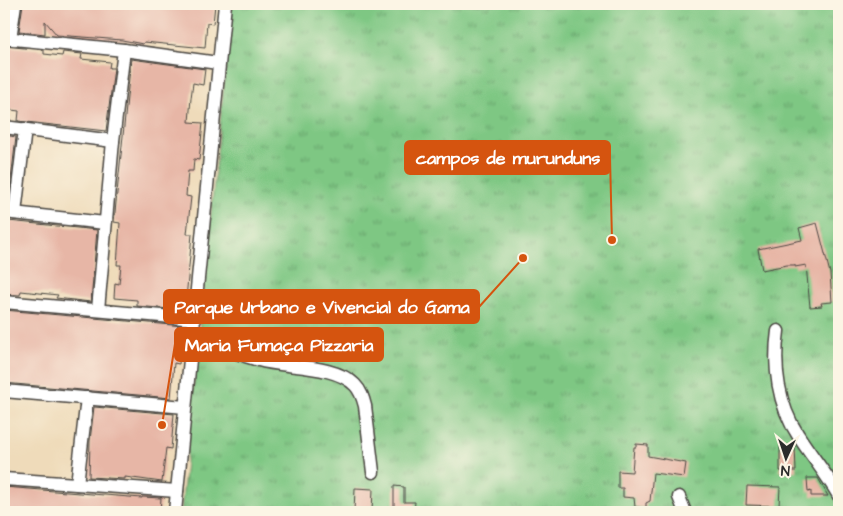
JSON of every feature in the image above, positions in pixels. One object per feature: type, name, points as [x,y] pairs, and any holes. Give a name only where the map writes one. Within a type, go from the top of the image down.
[{"type":"street","points":[[15,4],[7,39],[124,50],[218,62]]},
{"type":"street","points":[[175,512],[225,4]]},
{"type":"street","points":[[98,310],[113,141],[124,50]]},
{"type":"street","points":[[4,127],[113,141]]},
{"type":"street","points":[[25,129],[9,212],[105,223]]},
{"type":"street","points":[[4,302],[195,319]]},
{"type":"street","points":[[778,331],[776,345],[777,372],[786,412],[797,435],[830,478],[839,496]]},
{"type":"street","points":[[193,336],[258,360],[331,373],[346,378],[354,384],[362,396],[365,406],[372,472]]},
{"type":"street","points":[[4,391],[185,407]]},
{"type":"street","points":[[77,484],[86,398]]},
{"type":"street","points":[[4,479],[177,492]]},
{"type":"street","points":[[679,497],[685,512]]},
{"type":"green space","points":[[232,4],[839,4],[839,512],[181,512]]},
{"type":"building","points":[[23,4],[215,4],[213,24],[207,23],[205,48],[57,35],[45,21],[45,34],[19,31]]},
{"type":"building","points":[[4,46],[44,50],[44,54],[62,56],[63,52],[82,54],[81,59],[110,62],[109,68],[114,68],[106,131],[18,121],[19,111],[4,109]]},
{"type":"building","points":[[131,59],[205,69],[203,85],[193,83],[191,98],[189,122],[203,123],[199,160],[194,159],[193,171],[188,171],[186,196],[191,197],[187,234],[192,234],[186,299],[182,299],[180,310],[137,306],[137,300],[114,298],[115,283],[119,284],[121,265],[117,265],[120,223],[114,222]]},
{"type":"building","points":[[4,135],[16,137],[9,197],[4,196]]},
{"type":"building","points":[[8,221],[97,230],[91,302],[56,298],[58,295],[21,291],[20,295],[4,294],[4,223],[8,223]]},
{"type":"building","points":[[817,223],[830,273],[832,302],[821,303],[822,306],[810,307],[806,265],[795,267],[795,265],[787,265],[762,270],[758,249],[802,240],[799,228]]},
{"type":"building","points":[[4,310],[183,326],[179,364],[174,363],[171,398],[4,383]]},
{"type":"building","points":[[94,407],[174,414],[171,449],[166,448],[162,482],[125,477],[125,479],[89,477],[90,441]]},
{"type":"building","points":[[636,444],[648,445],[648,456],[686,463],[684,477],[653,473],[650,501],[646,503],[646,508],[635,507],[634,498],[623,497],[623,488],[618,488],[618,471],[632,472],[634,447],[636,447]]},
{"type":"building","points":[[780,446],[795,446],[796,471],[780,471]]},
{"type":"building","points":[[807,478],[818,478],[828,496],[811,496],[811,491],[808,492]]},
{"type":"building","points":[[394,486],[404,487],[404,502],[415,502],[414,512],[400,512],[400,508],[394,508]]},
{"type":"building","points":[[747,486],[780,487],[779,506],[746,505]]},
{"type":"building","points":[[4,487],[161,498],[160,512],[4,512]]},
{"type":"building","points":[[355,488],[373,489],[372,512],[354,512]]},
{"type":"place","name":"campos de murunduns","points":[[612,240]]},
{"type":"place","name":"Parque Urbano e Vivencial do Gama","points":[[523,258]]},
{"type":"place","name":"Maria Fumaça Pizzaria","points":[[162,425]]}]
